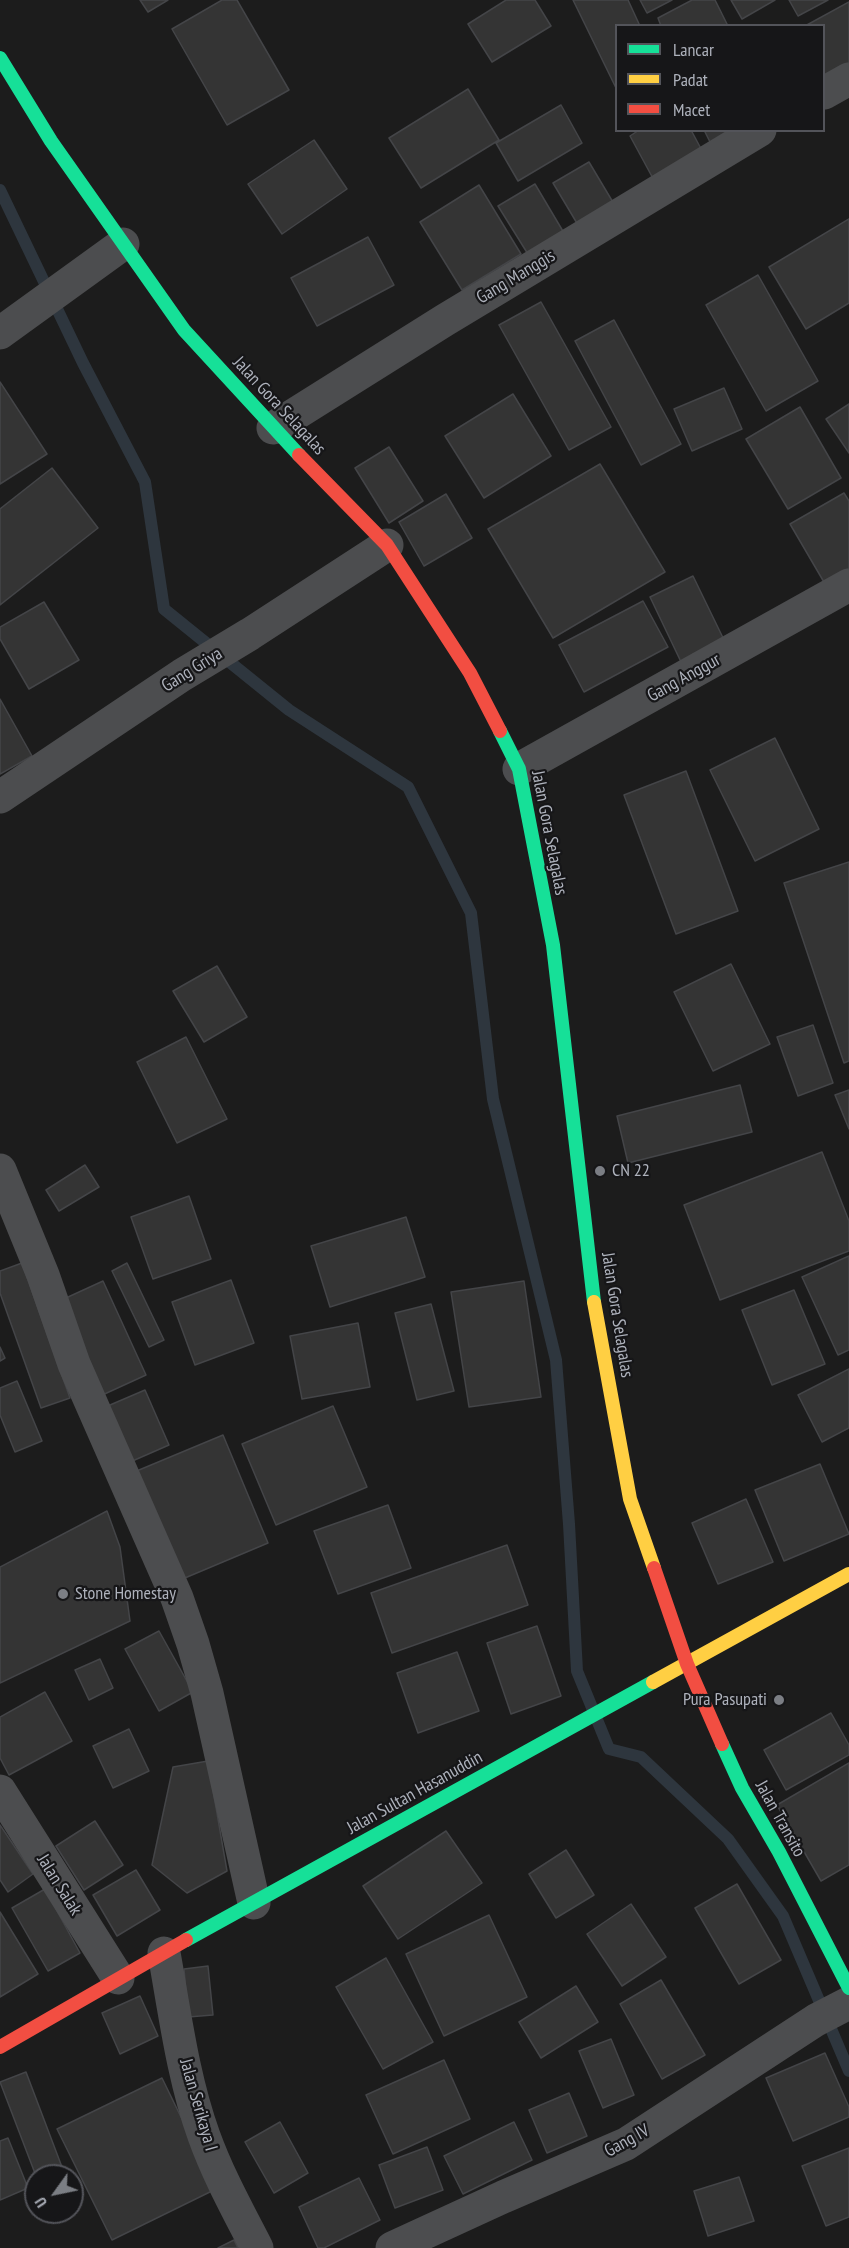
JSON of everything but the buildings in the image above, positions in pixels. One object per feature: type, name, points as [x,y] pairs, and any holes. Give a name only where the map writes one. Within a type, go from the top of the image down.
[{"type":"street","name":"Jalan Gora Selagalas","points":[[0,58],[51,141],[184,330],[273,428],[387,545],[470,673],[519,769],[553,945],[596,1316],[630,1499],[687,1664]]},
{"type":"street","points":[[825,92],[849,79]]},
{"type":"street","name":"Gang Manggis","points":[[273,428],[445,320],[757,132]]},
{"type":"street","points":[[0,333],[123,244]]},
{"type":"street","name":"Gang Griya","points":[[0,797],[182,675],[387,545]]},
{"type":"street","name":"Gang Anggur","points":[[519,769],[849,585]]},
{"type":"street","points":[[0,1170],[43,1275],[74,1364],[177,1598],[193,1644],[207,1693],[254,1903]]},
{"type":"street","name":"Jalan Sultan Hasanuddin","points":[[0,2047],[118,1978],[849,1574]]},
{"type":"street","name":"Jalan Transito","points":[[687,1664],[742,1788],[779,1852],[848,1999]]},
{"type":"street","name":"Jalan Salak","points":[[0,1791],[118,1978]]},
{"type":"street","name":"Jalan Serikaya I","points":[[164,1953],[185,2067],[204,2135],[224,2184],[257,2248]]},
{"type":"street","name":"Gang IV","points":[[392,2248],[626,2144],[848,1999]]},
{"type":"waterway","points":[[0,190],[83,363],[145,482],[164,609],[289,710],[408,787],[471,913],[493,1099],[556,1360],[569,1524],[577,1671],[609,1749],[641,1757],[728,1839],[783,1916],[849,2071]]},
{"type":"traffic: fast","points":[[0,58],[51,141],[184,330],[299,455]]},
{"type":"traffic: fast","points":[[500,731],[519,769],[553,945],[594,1302]]},
{"type":"traffic: fast","points":[[186,1940],[653,1682]]},
{"type":"traffic: fast","points":[[722,1744],[742,1788],[779,1852],[849,1988]]},
{"type":"traffic: slow","points":[[594,1302],[630,1499],[654,1568]]},
{"type":"traffic: slow","points":[[653,1682],[849,1574]]},
{"type":"traffic: jam","points":[[299,455],[387,545],[470,673],[500,731]]},
{"type":"traffic: jam","points":[[654,1568],[687,1664],[722,1744]]},
{"type":"traffic: jam","points":[[0,2047],[186,1940]]},
{"type":"place","name":"CN 22","points":[[600,1171]]},
{"type":"place","name":"Stone Homestay","points":[[63,1594]]},
{"type":"place","name":"Pura Pasupati","points":[[779,1700]]}]
